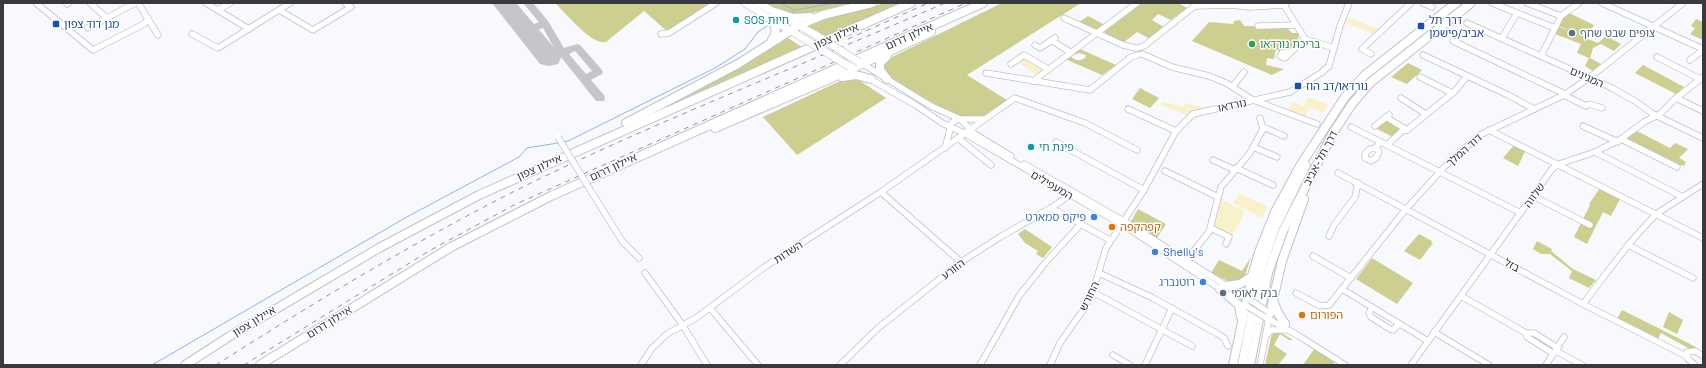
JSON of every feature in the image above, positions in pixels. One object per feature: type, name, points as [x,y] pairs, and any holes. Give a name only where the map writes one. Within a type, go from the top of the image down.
[{"type":"highway","points":[[775,12],[796,18],[823,15],[872,3]]},
{"type":"highway","name":"איילון צפון","points":[[185,365],[230,336],[360,259],[479,195],[552,161],[911,3]]},
{"type":"highway","name":"איילון דרום","points":[[260,365],[451,247],[550,196],[984,3]]},
{"type":"highway","points":[[637,156],[736,120],[827,80],[861,63],[901,47],[989,3]]},
{"type":"highway","points":[[1233,365],[1248,303],[1252,276],[1267,231],[1275,212],[1320,126],[1365,75],[1456,3]]},
{"type":"highway","name":"דרך תל-אביב","points":[[1250,365],[1268,273],[1283,231],[1333,133],[1352,104],[1371,82],[1471,3]]},
{"type":"highway","points":[[552,161],[726,71],[790,30],[823,15]]},
{"type":"highway","points":[[770,18],[776,26],[776,31],[770,42]]},
{"type":"highway","points":[[887,79],[880,70],[880,63],[901,47]]},
{"type":"highway","points":[[827,80],[853,75],[871,79]]},
{"type":"highway","name":"דרך תל-אביב","points":[[1242,365],[1261,268],[1275,228],[1320,126]]},
{"type":"highway","points":[[1268,315],[1288,241],[1302,204],[1333,133]]},
{"type":"highway","points":[[1223,287],[1240,285],[1252,276]]},
{"type":"highway","points":[[1223,287],[1239,305],[1242,323]]},
{"type":"highway","points":[[1273,299],[1286,327]]},
{"type":"highway","points":[[178,365],[230,336]]},
{"type":"main road","points":[[745,3],[851,68]]},
{"type":"main road","points":[[758,3],[799,25],[861,63]]},
{"type":"street","points":[[36,3],[93,50],[141,26],[148,19]]},
{"type":"street","points":[[90,3],[107,18]]},
{"type":"street","points":[[88,28],[136,3],[158,35]]},
{"type":"street","points":[[206,3],[249,29]]},
{"type":"street","points":[[218,10],[230,3]]},
{"type":"street","points":[[192,34],[218,48],[290,3]]},
{"type":"street","points":[[279,10],[313,30],[351,7],[345,3]]},
{"type":"street","points":[[661,34],[669,33],[716,3]]},
{"type":"street","points":[[1033,81],[1137,3]]},
{"type":"street","name":"נורדאו","points":[[1123,223],[1144,190],[1176,131],[1193,114],[1290,92],[1321,73],[1328,66],[1348,3]]},
{"type":"street","points":[[1370,54],[1362,49],[1411,3]]},
{"type":"street","points":[[1423,3],[1432,7]]},
{"type":"street","points":[[1492,3],[1554,28]]},
{"type":"street","points":[[1527,3],[1561,16]]},
{"type":"street","points":[[1541,56],[1561,16],[1579,3]]},
{"type":"street","points":[[1602,3],[1703,50],[1690,60]]},
{"type":"street","name":"דוד המלך","points":[[1296,293],[1323,307],[1329,305],[1406,210],[1440,172],[1480,135],[1564,94],[1589,78],[1682,3]]},
{"type":"street","points":[[986,73],[1090,90],[1134,51],[1142,51],[1197,4],[1202,7],[1232,5],[1249,7],[1285,4],[1305,39],[1334,48]]},
{"type":"street","points":[[1502,38],[1517,13]]},
{"type":"street","points":[[1064,18],[1134,51],[1142,51],[1172,67],[1209,76],[1233,86],[1254,100],[1320,126]]},
{"type":"street","name":"המגינים","points":[[1468,23],[1622,92],[1658,116],[1703,138]]},
{"type":"street","points":[[1258,26],[1296,25]]},
{"type":"street","points":[[1035,45],[1040,48],[1053,39],[1070,52]]},
{"type":"street","points":[[1291,52],[1305,39]]},
{"type":"street","points":[[1453,41],[1586,106],[1589,104],[1602,108]]},
{"type":"street","points":[[1011,64],[1024,55],[1048,69]]},
{"type":"street","points":[[1423,55],[1508,95],[1534,109]]},
{"type":"street","points":[[1558,164],[1595,152],[1619,140],[1644,122],[1658,116],[1676,98],[1702,78],[1657,57]]},
{"type":"street","name":"המעפילים","points":[[861,63],[931,106],[960,119],[983,140],[1079,195],[1345,365]]},
{"type":"street","name":"המעפילים","points":[[851,68],[950,127],[964,133],[1070,195],[1123,223]]},
{"type":"street","points":[[1233,86],[1244,72]]},
{"type":"street","points":[[1387,145],[1402,131],[1407,130],[1452,93],[1467,76]]},
{"type":"street","points":[[1420,77],[1452,93]]},
{"type":"street","name":"השדות","points":[[641,365],[652,348],[667,334],[682,324],[696,318],[766,266],[881,192],[945,148],[970,128],[1016,98],[1085,123],[1137,150]]},
{"type":"street","points":[[1401,98],[1426,114]]},
{"type":"street","points":[[1676,98],[1703,111]]},
{"type":"street","points":[[1128,109],[1176,131]]},
{"type":"street","points":[[1374,126],[1387,116],[1407,130]]},
{"type":"street","points":[[1183,262],[1211,228],[1221,187],[1253,146],[1263,127],[1260,118]]},
{"type":"street","points":[[945,148],[948,143],[952,122],[960,119],[985,119]]},
{"type":"street","points":[[1499,125],[1499,130],[1503,135]]},
{"type":"street","points":[[1583,126],[1619,140],[1677,167]]},
{"type":"street","points":[[1263,127],[1284,136]]},
{"type":"street","points":[[1351,127],[1521,213]]},
{"type":"street","points":[[1490,130],[1503,135],[1703,238]]},
{"type":"street","points":[[558,137],[622,241],[640,258]]},
{"type":"street","points":[[958,138],[991,165]]},
{"type":"street","points":[[1056,142],[1144,190]]},
{"type":"street","points":[[1376,148],[1380,142]]},
{"type":"street","points":[[1253,146],[1277,157]]},
{"type":"street","points":[[1595,152],[1683,197]]},
{"type":"street","points":[[1213,160],[1273,185]]},
{"type":"street","name":"שלווה","points":[[1411,365],[1552,169],[1558,164]]},
{"type":"street","points":[[1165,171],[1218,197]]},
{"type":"street","name":"בזל","points":[[1338,173],[1583,304],[1686,356]]},
{"type":"street","points":[[1329,236],[1334,225],[1355,197],[1358,183]]},
{"type":"street","points":[[1583,304],[1628,246],[1656,214],[1703,184]]},
{"type":"street","points":[[881,192],[961,262]]},
{"type":"street","points":[[1070,195],[1079,195]]},
{"type":"street","name":"הזורע","points":[[840,365],[878,328],[961,262],[1070,195]]},
{"type":"street","points":[[1533,196],[1590,226]]},
{"type":"street","points":[[1051,208],[1110,240]]},
{"type":"street","name":"החורש","points":[[1050,365],[1060,343],[1083,310],[1093,292],[1106,248],[1123,223]]},
{"type":"street","points":[[980,365],[1019,296],[1046,262],[1080,224]]},
{"type":"street","points":[[1211,228],[1229,237],[1226,244]]},
{"type":"street","points":[[1628,246],[1693,278]]},
{"type":"street","points":[[1313,256],[1350,278]]},
{"type":"street","points":[[645,273],[682,324],[707,365]]},
{"type":"street","points":[[1099,273],[1125,284],[1172,308],[1218,334],[1224,338],[1228,346]]},
{"type":"street","points":[[1342,289],[1428,341]]},
{"type":"street","points":[[1093,292],[1192,346]]},
{"type":"street","points":[[1461,296],[1526,333],[1534,333],[1556,351],[1582,365]]},
{"type":"street","points":[[1372,307],[1369,313],[1371,317],[1390,329],[1393,330],[1399,324]]},
{"type":"street","points":[[710,308],[758,365]]},
{"type":"street","points":[[1145,365],[1172,308]]},
{"type":"street","points":[[1260,365],[1266,336],[1268,315]]},
{"type":"street","points":[[1266,336],[1273,330],[1286,327]]},
{"type":"street","points":[[1434,332],[1488,365]]},
{"type":"street","points":[[1546,365],[1564,337]]},
{"type":"street","points":[[1692,364],[1686,356],[1687,352],[1692,351],[1702,354]]},
{"type":"street","points":[[1113,355],[1130,365]]},
{"type":"green space","points":[[555,3],[713,3],[669,33],[644,11],[606,42],[600,42],[587,34],[572,21]]},
{"type":"green space","points":[[765,3],[850,3],[801,16],[785,13]]},
{"type":"green space","points":[[886,3],[903,3],[825,36],[806,27],[831,17]]},
{"type":"green space","points":[[1002,3],[1081,3],[967,75],[1007,100],[983,118],[961,118],[889,79],[882,70],[884,61]]},
{"type":"green space","points":[[1142,3],[1178,3],[1189,9],[1184,13],[1181,12],[1171,20],[1158,14],[1152,20],[1164,27],[1150,39],[1137,32],[1124,42],[1105,33],[1105,31]]},
{"type":"green space","points":[[1569,13],[1594,25],[1585,38],[1598,43],[1606,36],[1621,44],[1614,51],[1601,44],[1593,48],[1590,58],[1601,64],[1593,71],[1585,66],[1589,58],[1577,53],[1581,44],[1555,34],[1559,27],[1571,31],[1559,26],[1563,17]]},
{"type":"green space","points":[[1088,16],[1105,25],[1096,31],[1079,22]]},
{"type":"green space","points":[[1696,19],[1703,22],[1703,40],[1690,34],[1695,28],[1691,26]]},
{"type":"green space","points":[[1240,20],[1244,26],[1286,27],[1292,33],[1299,33],[1298,40],[1290,50],[1279,51],[1276,49],[1274,59],[1267,58],[1266,65],[1284,69],[1272,75],[1192,41],[1209,22],[1233,24],[1234,21]]},
{"type":"green space","points":[[788,38],[802,47],[666,106],[730,73]]},
{"type":"green space","points":[[1080,49],[1116,65],[1102,75],[1065,59],[1070,56],[1076,60],[1082,60],[1086,57],[1086,55],[1079,53],[1074,55],[1072,54]]},
{"type":"green space","points":[[1408,63],[1422,70],[1407,84],[1391,77]]},
{"type":"green space","points":[[1643,65],[1684,87],[1676,94],[1635,73]]},
{"type":"green space","points":[[855,79],[886,98],[797,155],[763,117],[842,80]]},
{"type":"green space","points":[[1140,88],[1159,98],[1150,108],[1132,99]]},
{"type":"green space","points":[[1387,120],[1401,129],[1393,137],[1375,128]]},
{"type":"green space","points":[[1637,131],[1670,148],[1675,143],[1688,149],[1679,158],[1686,162],[1684,166],[1679,166],[1625,140]]},
{"type":"green space","points":[[1515,144],[1526,149],[1518,166],[1503,158]]},
{"type":"green space","points":[[1600,188],[1620,199],[1611,216],[1603,212],[1587,244],[1574,237],[1590,205],[1589,204]]},
{"type":"green space","points":[[1138,209],[1166,224],[1157,238],[1130,223]]},
{"type":"green space","points":[[1025,229],[1052,247],[1043,258],[1036,254],[1038,251],[1025,243],[1018,234]]},
{"type":"green space","points":[[1419,234],[1433,243],[1420,260],[1404,251]]},
{"type":"green space","points":[[1537,241],[1552,249],[1551,251],[1573,269],[1596,280],[1589,288],[1569,278],[1572,271],[1550,254],[1541,254],[1533,249]]},
{"type":"green space","points":[[1251,257],[1244,278],[1241,281],[1230,282],[1211,273],[1219,260],[1242,271]]},
{"type":"green space","points":[[1372,258],[1413,283],[1397,304],[1356,279]]},
{"type":"green space","points":[[1622,310],[1696,347],[1694,349],[1690,349],[1661,333],[1658,339],[1617,319]]},
{"type":"green space","points":[[1669,312],[1683,320],[1677,334],[1663,327]]},
{"type":"green space","points":[[1280,332],[1293,340],[1289,340],[1280,334],[1274,345],[1287,354],[1278,365],[1265,365],[1271,337],[1273,334]]},
{"type":"green space","points":[[1314,349],[1335,362],[1332,365],[1303,365]]},
{"type":"sand","points":[[1344,16],[1381,30],[1377,35],[1341,21]]},
{"type":"sand","points":[[1024,57],[1046,69],[1037,75],[1017,62]]},
{"type":"sand","points":[[1308,97],[1328,105],[1324,112],[1309,108],[1304,118],[1288,111],[1292,102],[1304,106]]},
{"type":"sand","points":[[1163,102],[1183,107],[1185,103],[1199,106],[1204,109],[1194,111],[1187,115],[1160,105]]},
{"type":"sand","points":[[1239,193],[1268,207],[1262,218],[1233,203]]},
{"type":"sand","points":[[1220,199],[1245,211],[1232,236],[1215,228],[1213,225]]},
{"type":"waterway","points":[[780,3],[794,10]]},
{"type":"waterway","points":[[791,13],[795,10],[835,3]]},
{"type":"waterway","points":[[563,142],[568,141],[715,68],[745,49],[758,32],[767,26]]},
{"type":"waterway","points":[[152,365],[405,218],[519,157],[527,148],[558,143]]},
{"type":"taxiway","points":[[528,3],[545,23]]},
{"type":"taxiway","points":[[527,31],[545,23]]},
{"type":"taxiway","points":[[545,23],[557,46],[563,53]]},
{"type":"taxiway","points":[[563,53],[577,47],[598,72],[584,79]]},
{"type":"taxiway","points":[[549,58],[563,53]]},
{"type":"taxiway","points":[[563,53],[584,79]]},
{"type":"taxiway","points":[[586,81],[600,98]]},
{"type":"runway","points":[[503,3],[549,58]]},
{"type":"railway","points":[[848,39],[928,3]]},
{"type":"railway","points":[[216,365],[295,315],[415,244],[539,179],[589,155],[690,111],[945,3]]},
{"type":"railway","points":[[244,365],[429,251],[514,205],[966,3]]},
{"type":"place","name":"SOS חיות","points":[[736,20]]},
{"type":"place","name":"מגן דוד צפון","points":[[56,24]]},
{"type":"place","name":"דרך תל אביב/פישמן","points":[[1421,26]]},
{"type":"place","name":"צופים שבט שחף","points":[[1572,33]]},
{"type":"place","name":"בריכת נורדאו","points":[[1252,44]]},
{"type":"place","name":"נורדאו/דב הוז","points":[[1298,86]]},
{"type":"place","name":"פינת חי","points":[[1031,147]]},
{"type":"place","name":"פיקס סמארט","points":[[1094,217]]},
{"type":"place","name":"קפהקפה","points":[[1112,227]]},
{"type":"place","name":"Shelly's","points":[[1155,252]]},
{"type":"place","name":"רוטנברג","points":[[1203,282]]},
{"type":"place","name":"בנק לאומי","points":[[1223,293]]},
{"type":"place","name":"הפורום","points":[[1302,315]]}]
